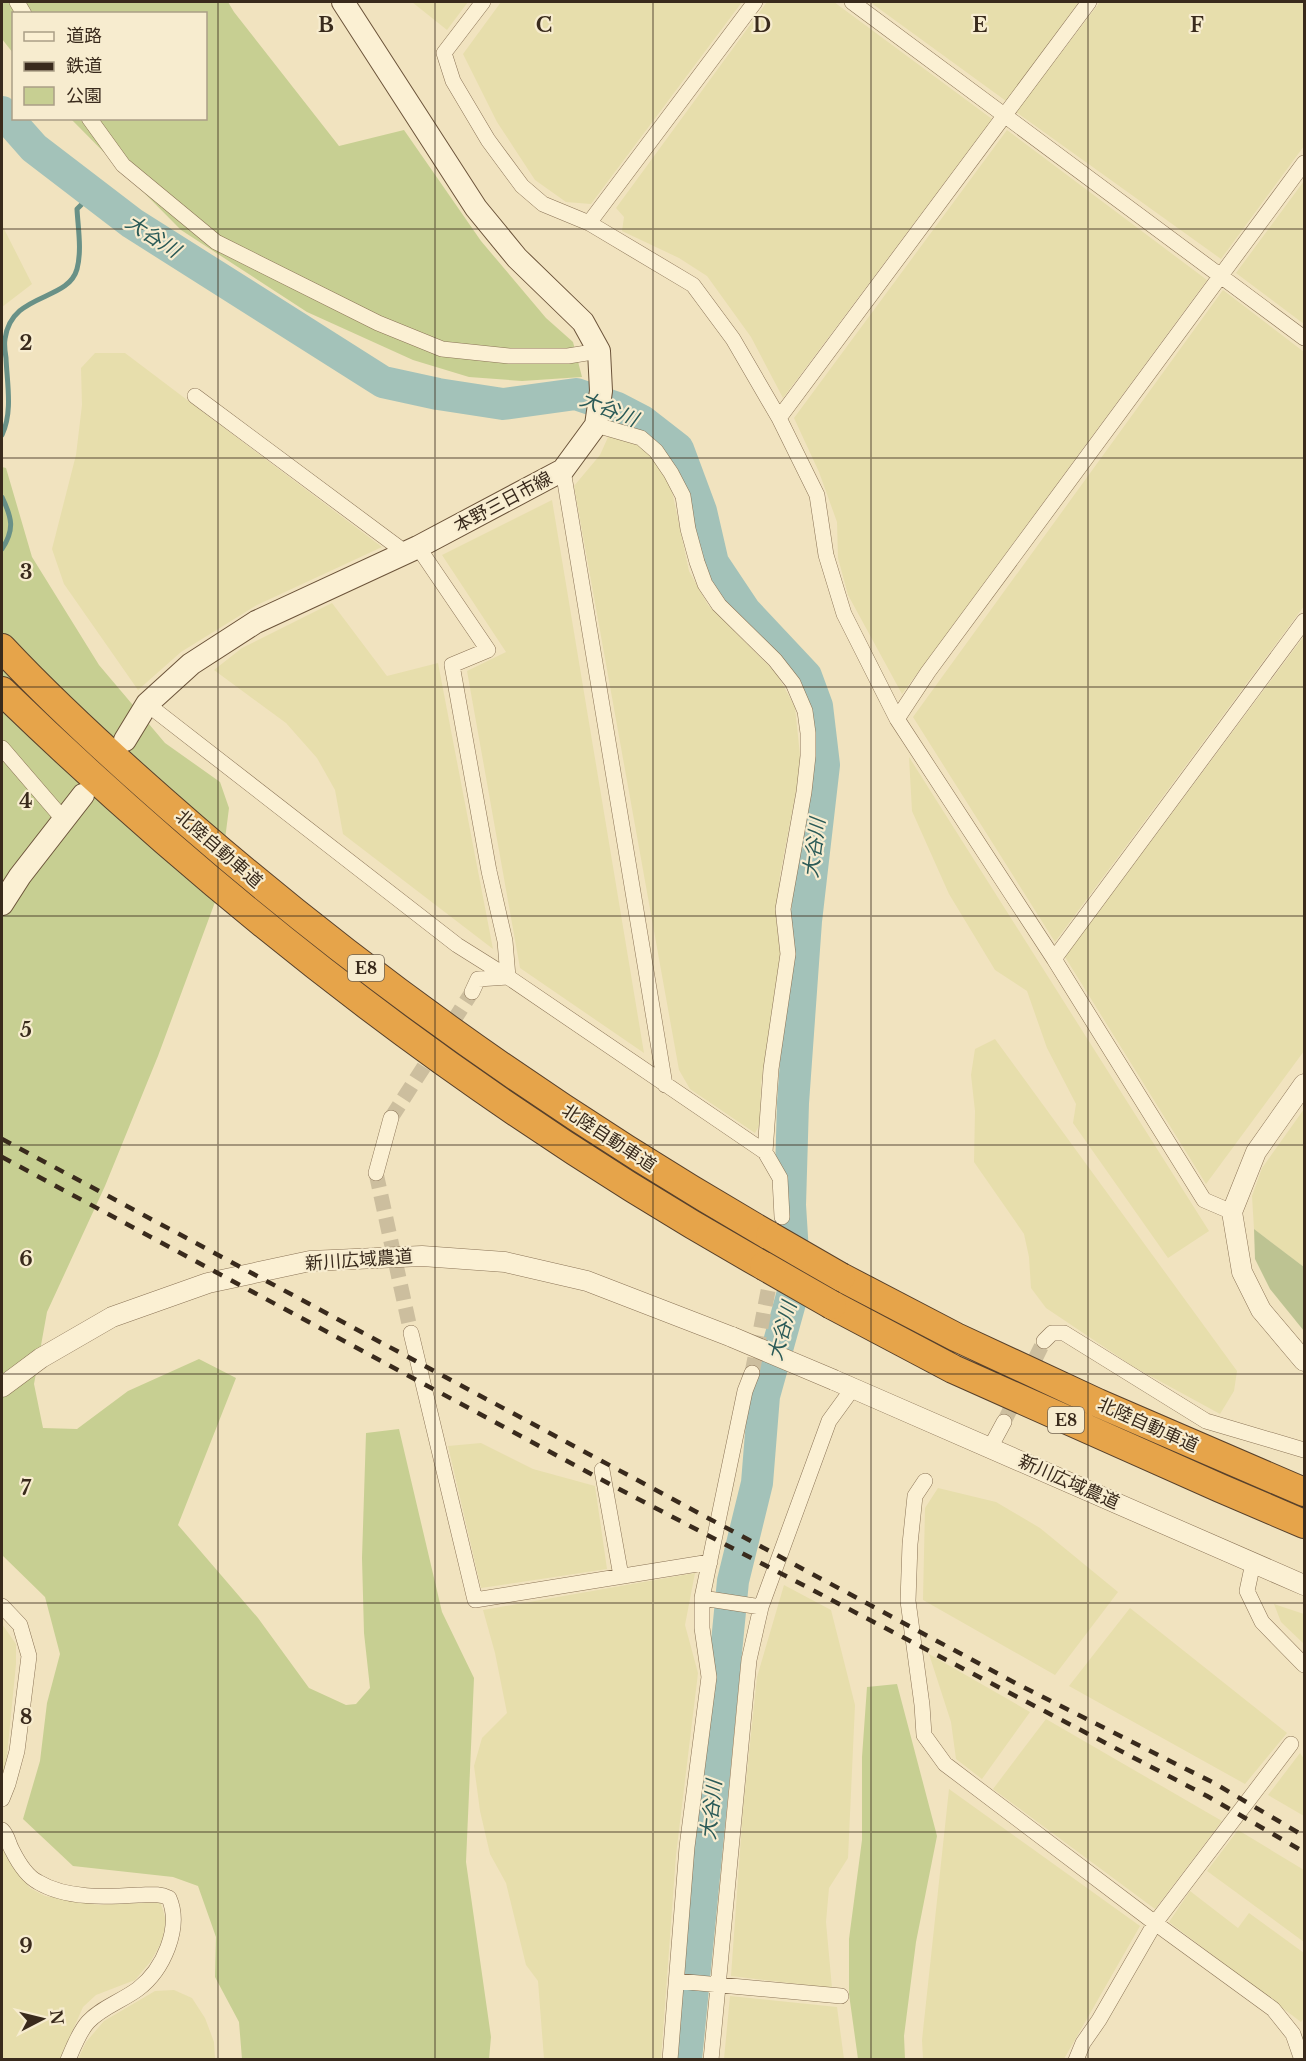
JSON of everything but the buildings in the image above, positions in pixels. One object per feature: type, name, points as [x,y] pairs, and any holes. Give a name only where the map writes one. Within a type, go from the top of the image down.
[{"type":"highway","name":"北陸自動車道","points":[[2,648],[128,771],[250,877],[364,968],[465,1042],[585,1125],[698,1195],[776,1227],[841,1277],[956,1337],[1037,1375],[1305,1492]]},
{"type":"highway","name":"北陸自動車道","points":[[2,691],[106,790],[210,881],[326,974],[450,1067],[572,1150],[692,1225],[832,1305],[953,1369],[1305,1524]]},
{"type":"main road","name":"本野三日市線","points":[[125,740],[147,704],[191,664],[256,622],[412,550],[563,470],[596,425],[601,391],[599,351],[583,322],[517,258],[476,208],[343,2]]},
{"type":"main road","points":[[2,904],[20,876],[83,795]]},
{"type":"street","points":[[483,2],[444,53],[453,81],[488,140],[522,186],[543,204],[589,223],[693,285],[733,339],[779,418],[817,495],[826,555],[844,615],[897,719],[1054,958],[1204,1200],[1232,1212]]},
{"type":"street","points":[[589,223],[754,2]]},
{"type":"street","points":[[852,2],[1305,338]]},
{"type":"street","points":[[779,418],[1089,2]]},
{"type":"street","points":[[90,120],[123,165],[216,242],[378,323],[442,349],[509,356],[568,356],[599,351]]},
{"type":"street","points":[[897,719],[935,662],[1305,163]]},
{"type":"street","points":[[195,396],[412,550],[488,651],[452,665],[489,871],[505,941],[508,977]]},
{"type":"street","points":[[596,425],[641,438],[656,451],[683,496],[694,551],[705,584],[719,605],[775,660],[793,683],[805,711],[808,756],[804,792],[783,909],[788,954],[771,1069],[765,1152]]},
{"type":"street","points":[[563,470],[665,1085]]},
{"type":"street","points":[[1054,958],[1305,621]]},
{"type":"street","points":[[147,704],[457,945],[508,977],[765,1152],[780,1178],[776,1227]]},
{"type":"street","points":[[2,748],[64,820]]},
{"type":"street","points":[[471,992],[478,979],[508,977]]},
{"type":"street","points":[[1305,1084],[1256,1152],[1232,1212],[1242,1272],[1261,1310],[1305,1361]]},
{"type":"street","points":[[376,1173],[391,1118]]},
{"type":"street","name":"新川広域農道","points":[[2,1387],[41,1358],[112,1317],[208,1283],[310,1261],[422,1256],[505,1262],[587,1281],[732,1337],[1305,1585]]},
{"type":"street","points":[[411,1333],[475,1600],[710,1562]]},
{"type":"street","points":[[1044,1341],[1052,1333],[1064,1333],[1206,1420],[1305,1450]]},
{"type":"street","points":[[670,2060],[687,1847],[709,1677],[702,1628],[702,1598],[745,1391],[752,1373]]},
{"type":"street","points":[[711,2060],[749,1660],[761,1607],[829,1421],[853,1388]]},
{"type":"street","points":[[990,1448],[1004,1422]]},
{"type":"street","points":[[602,1470],[621,1576]]},
{"type":"street","points":[[925,1481],[915,1496],[908,1601],[924,1735],[945,1764],[1273,2010],[1293,2034],[1302,2060]]},
{"type":"street","points":[[1253,1563],[1247,1591],[1262,1622],[1305,1665]]},
{"type":"street","points":[[702,1598],[761,1607]]},
{"type":"street","points":[[2,1606],[20,1624],[29,1656],[17,1751],[2,1799]]},
{"type":"street","points":[[1076,2060],[1083,2043],[1099,2020],[1155,1923],[1291,1744]]},
{"type":"street","points":[[2,1830],[25,1872],[37,1882],[53,1889],[83,1896],[138,1896],[159,1893],[169,1898],[174,1908],[171,1936],[165,1957],[139,1988],[102,2010],[87,2023],[68,2060]]},
{"type":"street","points":[[677,1982],[841,1996]]},
{"type":"shaded area","points":[[412,2],[468,2],[447,30]]},
{"type":"shaded area","points":[[501,2],[742,2],[591,204],[566,202],[535,180],[497,122],[463,54]]},
{"type":"shaded area","points":[[767,2],[834,2],[992,119],[783,398],[751,337],[707,276],[679,258],[622,231],[624,217],[616,208]]},
{"type":"shaded area","points":[[870,2],[1079,2],[1006,101]]},
{"type":"shaded area","points":[[1100,2],[1304,2],[1304,146],[1221,259],[1016,112]]},
{"type":"shaded area","points":[[1007,130],[1207,280],[902,694],[848,595],[838,558],[837,522],[819,472],[794,418]]},
{"type":"shaded area","points":[[1304,181],[1304,324],[1236,273]]},
{"type":"shaded area","points":[[2,225],[32,284],[2,307]]},
{"type":"shaded area","points":[[1223,290],[1304,352],[1304,606],[1055,942],[913,717]]},
{"type":"shaded area","points":[[95,353],[125,353],[382,547],[257,605],[181,652],[138,690],[64,584],[52,549],[76,455],[82,405],[81,368]]},
{"type":"shaded area","points":[[609,435],[642,446],[659,463],[672,491],[689,571],[708,605],[777,674],[795,707],[801,765],[780,875],[776,920],[782,944],[761,1084],[760,1124],[755,1133],[690,1089],[679,1070],[574,486],[600,455]]},
{"type":"shaded area","points":[[552,500],[644,1053],[520,968],[467,671],[506,652],[442,555]]},
{"type":"shaded area","points":[[332,603],[387,676],[438,663],[493,949],[343,834],[335,790],[317,758],[286,723],[214,670],[242,648]]},
{"type":"shaded area","points":[[1304,636],[1304,1051],[1206,1184],[1065,957]]},
{"type":"shaded area","points":[[909,757],[1209,1231],[1168,1258],[1073,1123],[1076,1104],[1047,1048],[1027,991],[995,970],[949,894],[912,811]]},
{"type":"shaded area","points":[[995,1039],[1237,1371],[1234,1391],[1220,1414],[1134,1367],[1046,1308],[1031,1288],[1029,1257],[1024,1234],[974,1162],[975,1111],[971,1075],[975,1049]]},
{"type":"shaded area","points":[[1304,1109],[1304,1267],[1254,1229],[1252,1196],[1262,1168]]},
{"type":"shaded area","points":[[481,1443],[533,1469],[595,1486],[607,1569],[481,1588],[448,1446]]},
{"type":"shaded area","points":[[938,1488],[996,1502],[1040,1528],[1118,1592],[1055,1675],[923,1600],[925,1508]]},
{"type":"shaded area","points":[[695,1573],[685,1625],[698,1673],[676,1855],[661,2059],[544,2059],[538,1981],[526,1965],[506,1883],[490,1854],[480,1811],[474,1766],[482,1738],[507,1713],[495,1653],[483,1610]]},
{"type":"shaded area","points":[[784,1585],[831,1610],[855,1705],[848,1858],[829,1888],[826,1922],[832,1988],[731,1976],[743,1810],[757,1677]]},
{"type":"shaded area","points":[[1274,1604],[1304,1614],[1304,1644],[1281,1622]]},
{"type":"shaded area","points":[[1130,1608],[1287,1733],[1245,1784],[1069,1686]]},
{"type":"shaded area","points":[[2,1624],[16,1644],[16,1664],[6,1765],[2,1774]]},
{"type":"shaded area","points":[[929,1654],[1030,1712],[982,1779],[956,1759],[951,1722]]},
{"type":"shaded area","points":[[1046,1719],[1222,1821],[1155,1909],[993,1789]]},
{"type":"shaded area","points":[[1300,1753],[1304,1759],[1304,1816],[1268,1795]]},
{"type":"shaded area","points":[[949,1789],[1140,1926],[1064,2059],[923,2059],[922,2040]]},
{"type":"shaded area","points":[[1238,1830],[1304,1870],[1304,1942],[1207,1871]]},
{"type":"shaded area","points":[[3,1845],[18,1874],[30,1888],[45,1896],[99,1905],[160,1902],[166,1921],[162,1941],[151,1961],[135,1980],[96,1995],[83,2007],[60,2059],[2,2059]]},
{"type":"shaded area","points":[[1190,1891],[1238,1928],[1249,1913],[1304,1953],[1304,2018],[1301,2022],[1169,1922]]},
{"type":"shaded area","points":[[174,1990],[192,1998],[205,2018],[214,2042],[215,2059],[78,2059],[86,2042],[104,2021],[155,1991]]},
{"type":"shaded area","points":[[730,1996],[837,2007],[844,2059],[724,2059]]},
{"type":"green space","points":[[2,2],[228,2],[339,146],[404,130],[481,241],[546,318],[573,342],[582,377],[522,381],[469,377],[413,360],[307,312],[181,230],[72,120],[207,120],[207,12],[12,12],[12,52],[2,39]]},
{"type":"green space","points":[[2,467],[6,468],[32,557],[99,665],[165,743],[220,782],[229,808],[218,894],[158,1056],[105,1186],[47,1312],[34,1384],[43,1428],[77,1429],[128,1391],[199,1359],[236,1378],[178,1525],[258,1618],[309,1688],[346,1705],[356,1704],[370,1688],[364,1633],[362,1558],[366,1433],[399,1429],[442,1612],[474,1678],[466,1862],[491,2037],[489,2059],[242,2059],[239,2022],[215,1977],[216,1937],[198,1886],[173,1877],[73,1866],[23,1819],[40,1761],[47,1703],[60,1654],[45,1597],[2,1555]]},
{"type":"green space","points":[[1254,1229],[1304,1267],[1304,1331],[1270,1289],[1255,1259]]},
{"type":"green space","points":[[897,1684],[937,1836],[916,1942],[904,2036],[905,2059],[858,2059],[849,1994],[849,1939],[862,1840],[862,1757],[867,1687]]},
{"type":"waterway","name":"大谷川","points":[[2,112],[34,148],[132,223],[383,382],[438,394],[503,404],[576,394],[617,408],[642,421],[678,449],[701,511],[713,563],[745,611],[806,676],[817,706],[824,765],[806,921],[793,1103],[790,1205],[795,1285],[764,1396],[757,1483],[733,1581],[686,2060]]},
{"type":"waterway","points":[[2,435],[8,407],[5,339],[9,324],[28,305],[72,280],[77,269],[79,254],[77,209],[92,194]]},
{"type":"waterway","points":[[2,497],[11,523],[9,535],[2,549]]},
{"type":"tunnel","points":[[391,1118],[472,992]]},
{"type":"tunnel","points":[[376,1173],[411,1333]]},
{"type":"tunnel","points":[[752,1373],[779,1235]]},
{"type":"tunnel","points":[[1004,1422],[1044,1341]]},
{"type":"railway","points":[[2,1139],[1019,1685],[1214,1783],[1304,1836]]},
{"type":"railway","points":[[2,1157],[621,1490],[1207,1796],[1304,1852]]}]
